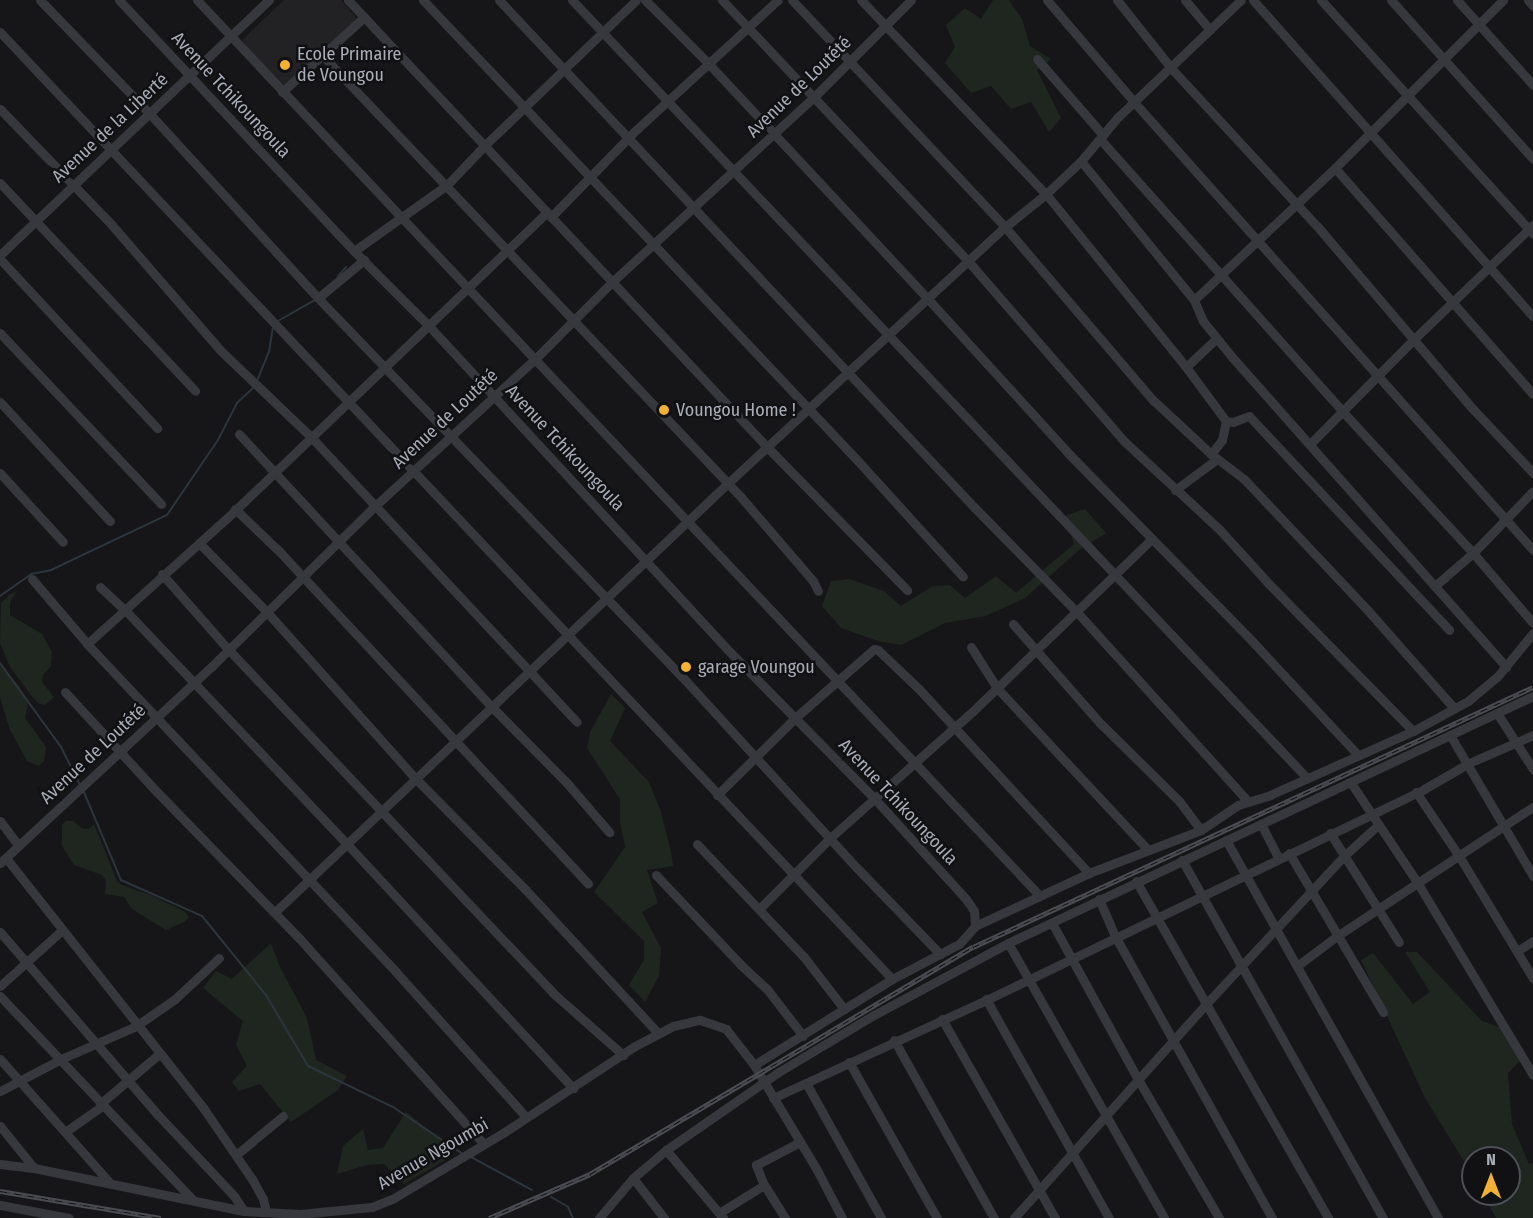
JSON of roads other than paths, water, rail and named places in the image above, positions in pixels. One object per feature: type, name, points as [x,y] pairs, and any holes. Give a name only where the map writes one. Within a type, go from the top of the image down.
[{"type":"street","points":[[40,0],[150,114],[318,298],[686,681],[755,758],[940,954]]},
{"type":"street","name":"Avenue Tchikoungoula","points":[[119,0],[354,251],[429,326],[726,648],[874,798],[966,899],[974,911],[975,926]]},
{"type":"street","points":[[197,0],[400,218],[689,521],[721,560],[753,589],[913,763],[1040,896]]},
{"type":"street","name":"Avenue de la Liberté","points":[[0,257],[36,220],[269,0]]},
{"type":"street","points":[[348,0],[768,448],[907,590]]},
{"type":"street","points":[[423,0],[591,176],[653,247],[810,410],[963,577]]},
{"type":"street","points":[[499,0],[850,372],[974,507],[1076,611],[1247,800]]},
{"type":"street","points":[[572,0],[890,335],[1113,576],[1307,778]]},
{"type":"street","points":[[354,251],[447,185],[485,145],[636,0]]},
{"type":"street","points":[[645,0],[708,63],[928,299],[1068,454],[1252,641],[1358,755]]},
{"type":"street","points":[[722,0],[968,261],[1125,442],[1220,530],[1268,583],[1413,731]]},
{"type":"street","points":[[87,644],[236,509],[508,251],[591,176],[668,100],[778,0]]},
{"type":"street","points":[[792,0],[1005,227],[1130,375],[1214,457],[1244,480],[1371,614],[1454,708]]},
{"type":"street","points":[[861,0],[1046,194],[1186,367],[1226,421],[1233,422],[1249,416],[1449,630]]},
{"type":"street","name":"Avenue de Loutété","points":[[3,860],[193,683],[375,506],[535,359],[612,282],[735,172],[911,0]]},
{"type":"street","points":[[1047,0],[1134,102],[1533,550]]},
{"type":"street","points":[[1117,0],[1171,68],[1239,140],[1294,204],[1317,226],[1413,340],[1533,473]]},
{"type":"street","points":[[1185,0],[1210,30]]},
{"type":"street","points":[[275,912],[727,484],[810,410],[1005,227],[1046,194],[1134,102],[1241,0]]},
{"type":"street","points":[[1253,0],[1533,316]]},
{"type":"street","points":[[1311,444],[1413,340],[1532,229],[1406,95],[1321,0]]},
{"type":"street","points":[[1391,0],[1533,159]]},
{"type":"street","points":[[1457,0],[1533,85]]},
{"type":"street","points":[[1194,300],[1335,168],[1503,0]]},
{"type":"street","points":[[1528,0],[1533,6]]},
{"type":"street","points":[[282,92],[364,17]]},
{"type":"street","points":[[0,32],[892,979]]},
{"type":"street","points":[[323,56],[727,484],[813,580],[818,591]]},
{"type":"street","points":[[1037,59],[1221,275],[1473,553],[1533,623]]},
{"type":"street","points":[[0,108],[111,224],[220,350],[312,438],[531,670],[577,722]]},
{"type":"street","points":[[1080,161],[1194,300],[1203,321],[1217,338],[1506,667]]},
{"type":"street","points":[[1335,168],[1533,394]]},
{"type":"street","points":[[0,183],[195,391]]},
{"type":"street","points":[[0,257],[157,428]]},
{"type":"street","points":[[318,298],[363,260]]},
{"type":"street","points":[[0,333],[161,504]]},
{"type":"street","points":[[1186,367],[1217,338]]},
{"type":"street","points":[[0,402],[110,521]]},
{"type":"street","points":[[1175,490],[1214,457],[1222,440],[1226,421]]},
{"type":"street","points":[[239,434],[273,474],[340,542],[492,707],[567,783],[609,832]]},
{"type":"street","points":[[0,473],[63,542]]},
{"type":"street","points":[[1436,585],[1473,553],[1533,491]]},
{"type":"street","points":[[236,509],[588,883]]},
{"type":"street","points":[[760,908],[830,838],[955,728],[1152,538]]},
{"type":"street","points":[[199,543],[267,612],[416,779],[525,890],[658,1033]]},
{"type":"street","points":[[162,574],[228,649],[552,993],[623,1054]]},
{"type":"street","points":[[32,579],[87,644],[310,879],[526,1118]]},
{"type":"street","points":[[100,587],[125,610],[347,844],[573,1088]]},
{"type":"street","points":[[1013,624],[1101,724],[1179,801],[1201,830]]},
{"type":"street","points":[[601,1217],[633,1178],[803,1036],[892,979],[964,940],[975,926],[1089,873],[1201,830],[1247,800],[1270,795],[1413,731],[1482,690],[1506,667],[1533,633]]},
{"type":"street","points":[[971,647],[997,688],[1148,849]]},
{"type":"street","points":[[717,795],[795,718],[870,650],[878,650],[955,728],[1089,873]]},
{"type":"street","points":[[65,692],[275,912],[484,1144]]},
{"type":"street","points":[[758,1074],[1008,943],[1533,696]]},
{"type":"street","points":[[1497,713],[1533,769]]},
{"type":"street","points":[[1450,735],[1469,763],[1503,827],[1533,876]]},
{"type":"street","points":[[773,1098],[1071,959],[1416,792],[1469,763],[1533,735]]},
{"type":"street","points":[[1351,783],[1417,882],[1533,1075]]},
{"type":"street","points":[[1416,792],[1459,856],[1533,978]]},
{"type":"street","points":[[1297,966],[1417,882],[1533,807]]},
{"type":"street","points":[[0,821],[19,846]]},
{"type":"street","points":[[1261,824],[1278,858]]},
{"type":"street","points":[[1014,1218],[1107,1114],[1174,1044],[1206,1004],[1344,856],[1378,825]]},
{"type":"street","points":[[1330,833],[1399,942]]},
{"type":"street","points":[[1226,840],[1438,1218]]},
{"type":"street","points":[[698,844],[804,957],[844,1009]]},
{"type":"street","points":[[1289,853],[1383,1012]]},
{"type":"street","points":[[3,860],[204,1109],[263,1199],[266,1212]]},
{"type":"street","points":[[1182,860],[1383,1218]]},
{"type":"street","points":[[656,875],[767,989],[803,1036]]},
{"type":"street","points":[[1136,881],[1328,1218]]},
{"type":"street","points":[[1099,899],[1115,936],[1272,1218]]},
{"type":"street","points":[[1052,922],[1139,1081],[1220,1218]]},
{"type":"street","points":[[0,986],[61,931]]},
{"type":"street","points":[[0,932],[158,1115],[234,1196],[244,1211]]},
{"type":"street","points":[[1516,951],[1533,941]]},
{"type":"street","points":[[1008,943],[1164,1218]]},
{"type":"street","points":[[0,1091],[61,1059],[136,1026],[176,999],[219,958]]},
{"type":"street","points":[[0,996],[61,1059],[101,1105],[160,1162],[193,1200]]},
{"type":"street","points":[[986,999],[1109,1218]]},
{"type":"street","points":[[942,1019],[1055,1218]]},
{"type":"street","name":"Avenue Ngoumbi","points":[[0,1164],[34,1168],[244,1211],[300,1214],[372,1207],[394,1198],[484,1144],[658,1033],[687,1021],[713,1022],[733,1036],[800,1142],[842,1218]]},
{"type":"street","points":[[894,1040],[994,1218]]},
{"type":"street","points":[[65,1131],[131,1081],[159,1054]]},
{"type":"street","points":[[0,1059],[111,1184]]},
{"type":"street","points":[[849,1062],[937,1218]]},
{"type":"street","points":[[806,1083],[881,1218]]},
{"type":"street","points":[[236,1155],[282,1116]]},
{"type":"street","points":[[0,1126],[34,1168]]},
{"type":"street","points":[[785,1218],[764,1185],[756,1165],[800,1142]]},
{"type":"street","points":[[666,1150],[721,1215],[764,1185]]},
{"type":"street","points":[[633,1178],[664,1218]]},
{"type":"street","points":[[0,1205],[69,1218]]},
{"type":"waterway","points":[[338,276],[346,267]]},
{"type":"waterway","points":[[276,322],[315,300]]},
{"type":"waterway","points":[[257,381],[269,352],[273,327]]},
{"type":"waterway","points":[[0,596],[31,574],[51,570],[167,515],[218,440],[237,403],[254,387]]},
{"type":"waterway","points":[[0,663],[61,747],[80,785]]},
{"type":"waterway","points":[[83,790],[121,880],[202,916],[266,995],[308,1066],[393,1107],[463,1154]]},
{"type":"waterway","points":[[471,1157],[532,1190]]},
{"type":"waterway","points":[[551,1197],[568,1207],[573,1218]]},
{"type":"railway","points":[[489,1218],[590,1174],[973,947],[1533,687]]},
{"type":"railway","points":[[0,1191],[161,1218]]},
{"type":"place","name":"Ecole Primaire de Voungou","points":[[285,65]]},
{"type":"place","name":"Voungou Home !","points":[[664,410]]},
{"type":"place","name":"garage Voungou","points":[[686,667]]}]
